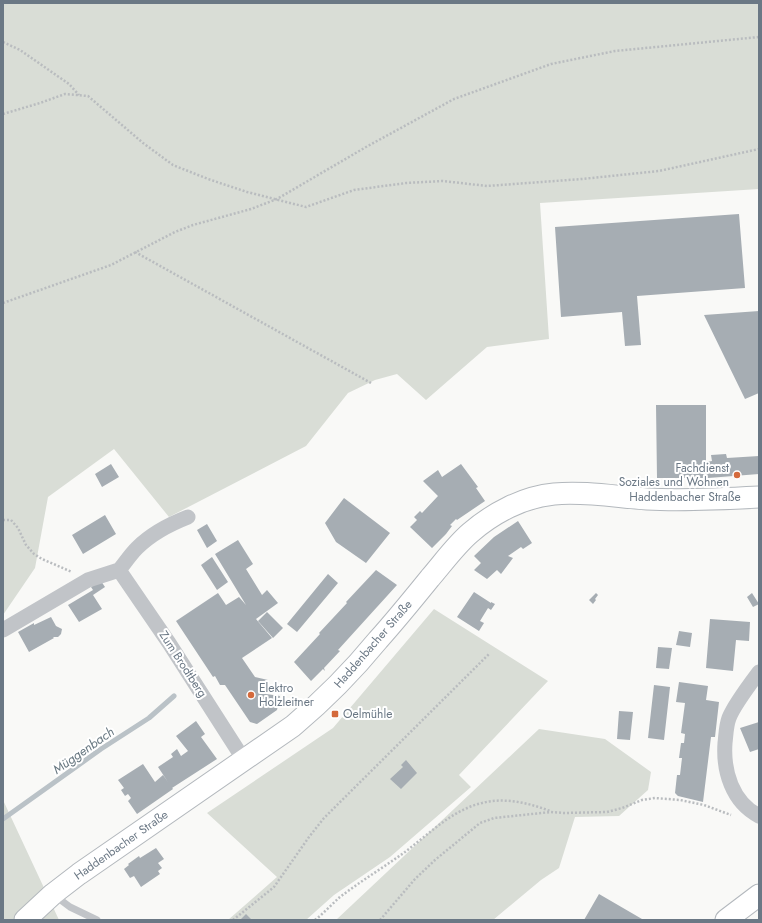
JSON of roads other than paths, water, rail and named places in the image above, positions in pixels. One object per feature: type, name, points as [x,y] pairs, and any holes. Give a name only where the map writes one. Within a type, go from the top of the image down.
[{"type":"main road","name":"Haddenbacher Straße","points":[[25,920],[53,894],[114,849],[293,726],[321,702],[344,680],[470,533],[502,511],[530,499],[553,494],[573,493],[682,500],[759,496]]},
{"type":"main road","points":[[726,920],[759,895]]},
{"type":"street","points":[[3,630],[88,580],[119,570],[137,548],[148,538],[188,517]]},
{"type":"street","name":"Zum Brodtberg","points":[[119,570],[169,642],[244,760]]},
{"type":"street","points":[[757,815],[746,807],[736,795],[732,787],[725,762],[725,746],[729,718],[744,692],[759,672]]},
{"type":"lane","points":[[53,894],[70,907],[97,920]]},
{"type":"waterway","name":"Müggenbach","points":[[3,819],[101,749],[149,718],[174,696]]},
{"type":"place","name":"Fachdienst Soziales und Wohnen","points":[[737,475]]},
{"type":"place","name":"Elektro Holzleitner","points":[[251,695]]},
{"type":"place","name":"Oelmühle","points":[[335,714]]}]
